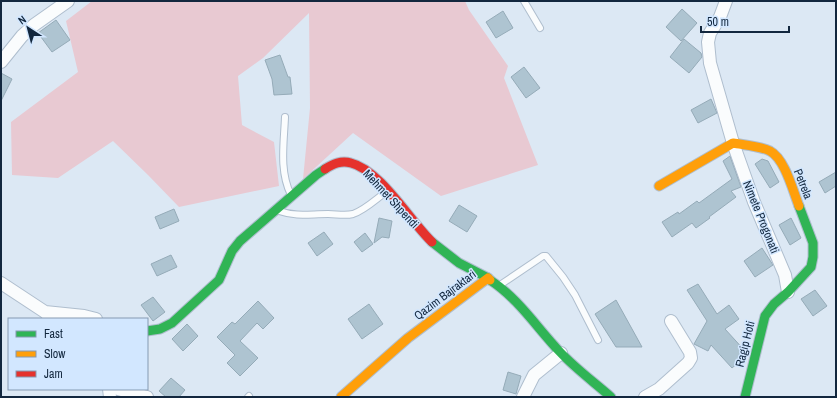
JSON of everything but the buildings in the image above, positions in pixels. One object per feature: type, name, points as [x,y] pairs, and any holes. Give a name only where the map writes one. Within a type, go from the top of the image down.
[{"type":"street","points":[[1,62],[22,36],[34,25],[68,1]]},
{"type":"street","name":"Nimete Progonati","points":[[726,1],[720,17],[710,33],[708,42],[710,63],[733,143],[754,202],[785,275],[788,292]]},
{"type":"street","points":[[659,186],[733,143]]},
{"type":"street","name":"Petrela","points":[[733,143],[768,150],[775,154],[786,172],[813,244],[811,268]]},
{"type":"street","name":"Mehmet Shpendi","points":[[148,330],[155,331],[172,323],[219,280],[232,251],[236,246],[321,171],[337,162],[348,162],[357,165],[370,173],[435,244],[456,262],[488,278]]},
{"type":"street","name":"Ragip Hoti","points":[[745,397],[765,316],[774,304],[811,268]]},
{"type":"street","name":"Qazim Bajraktari","points":[[341,397],[408,338],[488,278],[500,285],[561,353],[611,397]]},
{"type":"street","points":[[1,283],[48,316],[84,316],[92,318]]},
{"type":"street","points":[[645,397],[659,389],[688,363],[690,358],[690,352],[671,321]]},
{"type":"street","points":[[523,397],[534,375],[561,353]]},
{"type":"street","points":[[122,390],[147,397]]},
{"type":"lane","points":[[524,1],[540,28]]},
{"type":"lane","points":[[286,117],[284,173],[286,185],[292,196]]},
{"type":"lane","points":[[275,210],[298,216],[314,214],[353,214],[387,191]]},
{"type":"lane","points":[[500,285],[543,256],[546,256],[559,270],[575,295],[598,340]]},
{"type":"shaded area","points":[[92,1],[465,1],[469,10],[508,66],[504,78],[538,165],[441,196],[353,133],[303,179],[310,108],[309,13],[263,58],[238,76],[242,125],[274,142],[279,186],[179,207],[113,141],[58,178],[12,175],[11,122],[78,72],[66,21]]},
{"type":"traffic: fast","points":[[148,331],[160,329],[172,323],[219,280],[232,251],[240,241],[316,175],[325,169]]},
{"type":"traffic: fast","points":[[745,397],[765,316],[774,304],[788,292],[811,267],[813,243],[799,206]]},
{"type":"traffic: fast","points":[[432,242],[459,263],[488,278]]},
{"type":"traffic: fast","points":[[490,280],[519,305],[566,358],[611,397]]},
{"type":"traffic: slow","points":[[659,186],[733,143],[762,148],[775,155],[788,176],[799,206]]},
{"type":"traffic: slow","points":[[341,397],[408,338],[488,278],[490,280]]},
{"type":"traffic: jam","points":[[325,169],[334,164],[344,162],[351,163],[373,175],[394,197],[432,242]]}]
